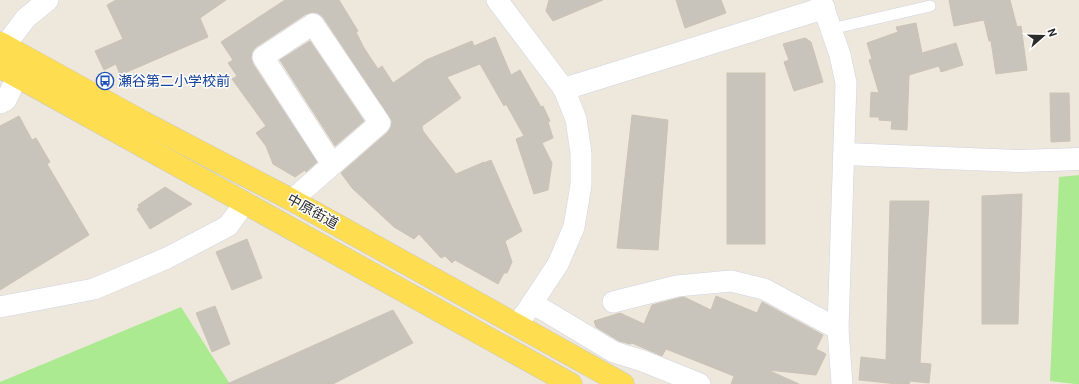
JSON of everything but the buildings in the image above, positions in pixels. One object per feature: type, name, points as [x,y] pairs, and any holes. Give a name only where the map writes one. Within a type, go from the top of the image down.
[{"type":"main road","name":"中原街道","points":[[1,46],[15,67],[244,204],[571,384]]},
{"type":"main road","name":"中原街道","points":[[15,67],[292,200],[623,384]]},
{"type":"street","points":[[1,46],[26,18],[48,0]]},
{"type":"street","points":[[497,0],[564,89],[576,119],[581,153],[581,185],[574,227],[558,264],[516,325]]},
{"type":"street","points":[[564,89],[822,4],[831,29],[846,83],[845,154],[838,329],[842,384]]},
{"type":"street","points":[[292,200],[380,123],[313,24],[263,56],[332,164]]},
{"type":"street","points":[[0,103],[6,100],[15,67]]},
{"type":"street","points":[[845,154],[1020,161],[1079,159]]},
{"type":"street","points":[[0,307],[94,289],[167,258],[228,226],[244,204]]},
{"type":"street","points":[[613,302],[677,286],[731,281],[764,288],[838,329]]},
{"type":"street","points":[[532,303],[614,352],[643,361],[700,384]]},
{"type":"lane","points":[[831,29],[930,6]]},
{"type":"green space","points":[[1079,175],[1079,384],[1075,384],[1050,381],[1059,177]]},
{"type":"green space","points":[[181,307],[230,384],[0,384],[0,382]]},
{"type":"place","name":"瀬谷第二小学校前","points":[[105,81]]}]
